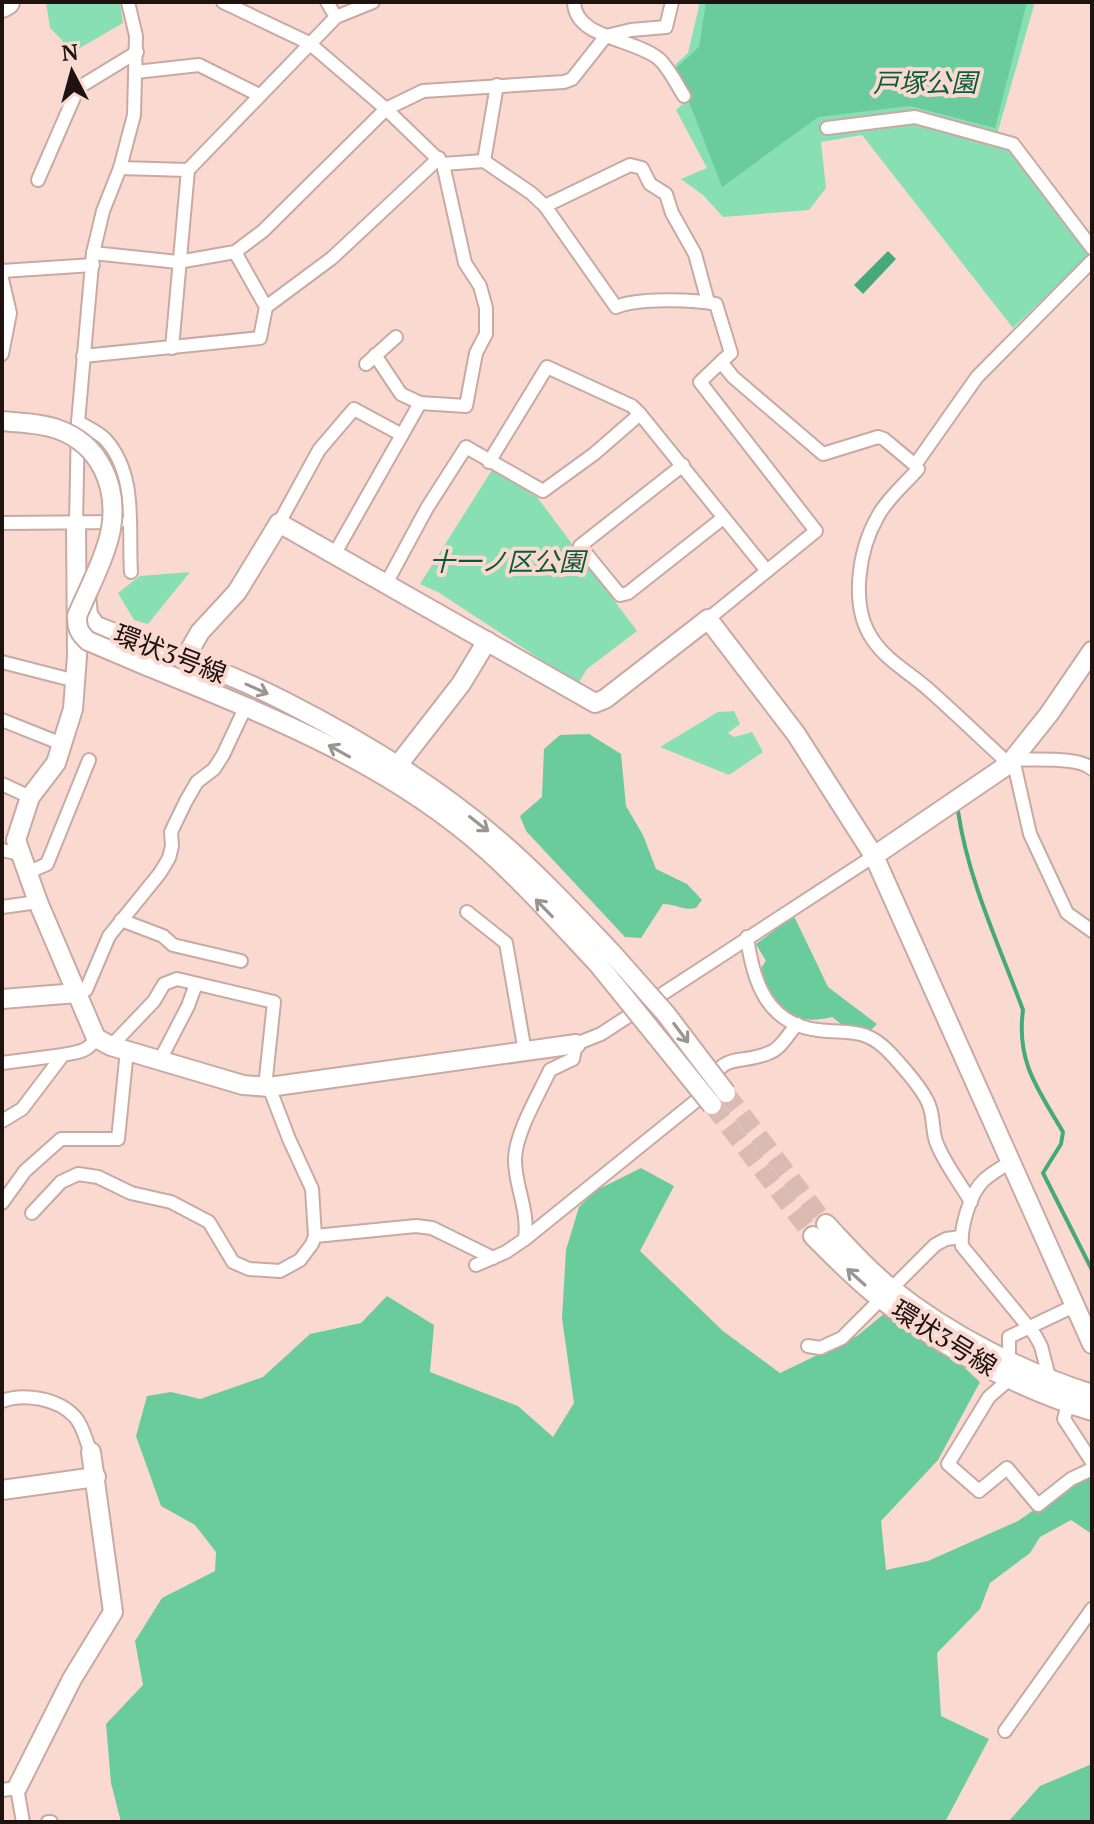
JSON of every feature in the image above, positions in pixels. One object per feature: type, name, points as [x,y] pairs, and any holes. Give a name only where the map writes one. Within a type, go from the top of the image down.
[{"type":"street","points":[[2,1203],[25,1171],[61,1139],[118,1139],[111,1045],[77,993],[27,873],[10,852],[30,797],[56,763],[73,709],[76,681],[78,422],[83,356],[93,259],[103,211],[120,168],[134,115],[137,52],[128,2]]},
{"type":"street","points":[[223,2],[309,43],[441,161],[465,263],[480,286],[486,308],[486,334],[476,353],[466,406],[420,403],[401,394],[370,359],[396,337]]},
{"type":"street","points":[[327,2],[336,17]]},
{"type":"street","points":[[172,348],[188,170],[336,17],[373,2]]},
{"type":"street","points":[[574,2],[574,14],[582,24],[606,36],[631,43],[660,60],[684,96]]},
{"type":"street","points":[[2,271],[93,259],[178,262],[235,252],[263,231],[386,109],[423,91],[564,82],[572,79],[606,36],[666,27],[672,2]]},
{"type":"street","points":[[38,180],[78,88],[137,52]]},
{"type":"street","points":[[136,72],[199,65],[259,95]]},
{"type":"street","points":[[484,161],[497,85]]},
{"type":"street","points":[[827,128],[915,117],[1013,144],[1092,248]]},
{"type":"street","points":[[266,307],[332,258],[441,161],[484,161],[545,206],[616,307],[625,303],[716,304],[731,353],[700,382],[816,531],[708,619],[605,699],[595,703],[279,523]]},
{"type":"street","points":[[545,206],[630,165],[642,168],[650,184],[666,194],[672,213],[695,254],[708,302]]},
{"type":"street","points":[[120,168],[188,170]]},
{"type":"street","points":[[83,356],[260,338],[266,307],[235,252]]},
{"type":"street","points":[[915,465],[977,377],[1092,261]]},
{"type":"street","points":[[2,279],[10,313],[2,354]]},
{"type":"street","points":[[721,362],[743,387],[823,454],[878,437],[918,469],[879,514],[863,557],[859,587],[871,639],[1011,762],[1030,834],[1067,913],[1092,931]]},
{"type":"street","points":[[489,462],[547,367],[632,406],[767,571]]},
{"type":"street","points":[[335,553],[420,403]]},
{"type":"street","points":[[184,660],[200,632],[237,592],[319,450],[354,409],[402,435]]},
{"type":"street","points":[[387,582],[427,508],[466,447],[543,491],[594,454],[640,414]]},
{"type":"street","points":[[2,421],[57,429],[83,444],[101,464],[112,496],[111,532],[86,594]]},
{"type":"street","points":[[78,422],[104,438],[126,478],[130,496],[131,572]]},
{"type":"street","points":[[683,465],[580,546],[620,595],[628,593],[723,518]]},
{"type":"street","points":[[2,523],[129,522]]},
{"type":"street","name":"環状3号線","points":[[86,594],[88,615],[96,626],[282,700],[392,772]]},
{"type":"street","name":"環状3号線","points":[[86,594],[77,616],[77,626],[88,641],[246,706],[392,772],[448,800],[495,837],[543,880],[605,958],[666,1014],[719,1099]]},
{"type":"street","points":[[708,619],[796,734],[874,856],[1092,1344]]},
{"type":"street","points":[[392,772],[461,684],[487,641]]},
{"type":"street","points":[[2,1063],[111,1045],[243,1085],[267,1087],[576,1044],[601,1034],[874,856],[1011,762],[1049,714],[1092,651]]},
{"type":"street","points":[[2,662],[76,681]]},
{"type":"street","points":[[2,999],[86,990],[109,936],[165,866],[172,846],[171,832],[186,801],[197,782],[214,769],[223,755],[246,706]]},
{"type":"street","points":[[2,720],[62,744]]},
{"type":"street","points":[[27,873],[47,864],[89,760]]},
{"type":"street","points":[[1011,762],[1077,760],[1092,769]]},
{"type":"street","points":[[2,784],[30,797]]},
{"type":"street","points":[[2,907],[38,902]]},
{"type":"street","points":[[467,912],[506,943],[525,1052]]},
{"type":"street","points":[[121,920],[163,936],[173,945],[241,961]]},
{"type":"street","points":[[747,937],[750,961],[760,991],[781,1018],[815,1030],[863,1033],[873,1037],[892,1055],[927,1099],[936,1143],[971,1202]]},
{"type":"street","points":[[32,1213],[61,1182],[78,1174],[98,1177],[131,1193],[171,1202],[209,1222],[233,1262],[249,1269],[280,1271],[300,1260],[315,1236],[312,1189],[267,1087],[274,1002],[177,979],[164,984],[154,1001],[111,1045]]},
{"type":"street","points":[[160,1060],[196,984]]},
{"type":"street","points":[[476,1265],[525,1239],[707,1092],[714,1073],[732,1060],[773,1052],[797,1024]]},
{"type":"street","points":[[525,1239],[527,1220],[514,1160],[517,1143],[550,1070],[573,1059],[576,1044]]},
{"type":"street","points":[[2,1121],[22,1109],[63,1055]]},
{"type":"street","points":[[1011,1162],[985,1179],[975,1191],[961,1237],[962,1246],[1030,1328],[1041,1346],[1050,1381]]},
{"type":"street","points":[[315,1236],[416,1226],[432,1228],[493,1258]]},
{"type":"street","name":"環状3号線","points":[[820,1230],[886,1294],[1008,1370],[1068,1404],[1092,1411]]},
{"type":"street","points":[[808,1346],[820,1348],[842,1338],[935,1245],[946,1239],[961,1237]]},
{"type":"street","points":[[1092,1295],[1009,1337],[1008,1370],[1004,1384],[984,1405],[948,1464],[979,1491],[1007,1468],[1038,1505],[1071,1479],[1092,1469]]},
{"type":"street","name":"環状3号線","points":[[1008,1370],[1092,1394]]},
{"type":"street","points":[[2,1401],[14,1396],[29,1397],[62,1408],[76,1418],[91,1452],[96,1477],[113,1612],[10,1789],[23,1822]]},
{"type":"street","points":[[1068,1404],[1064,1419],[1092,1462]]},
{"type":"street","points":[[2,1490],[96,1477]]},
{"type":"street","points":[[1005,1731],[1092,1609]]},
{"type":"green space","points":[[46,2],[120,2],[123,23],[66,56],[62,40],[50,28]]},
{"type":"green space","name":"戸塚公園","points":[[700,2],[1035,2],[998,131],[1011,154],[1091,253],[1013,328],[862,135],[821,142],[826,188],[809,210],[723,217],[703,195],[681,179],[707,168],[676,110],[695,93],[674,66],[688,53]]},
{"type":"green space","points":[[706,2],[1027,2],[995,128],[910,106],[818,117],[722,187],[676,68],[699,47]]},
{"type":"green space","name":"十一ノ区公園","points":[[492,470],[537,497],[637,631],[587,669],[578,684],[438,592],[420,584]]},
{"type":"green space","points":[[190,572],[148,624],[134,620],[118,593],[140,576]]},
{"type":"green space","points":[[734,711],[740,724],[728,733],[734,737],[752,732],[763,752],[729,775],[660,747],[718,712]]},
{"type":"green space","points":[[589,734],[621,754],[626,806],[643,835],[656,869],[687,884],[702,900],[691,909],[663,904],[641,938],[625,937],[526,831],[520,816],[542,797],[544,749],[560,735]]},
{"type":"green space","points":[[794,916],[828,987],[877,1024],[869,1032],[845,1027],[832,1017],[817,1020],[795,1016],[786,1011],[772,994],[758,972],[766,961],[756,944]]},
{"type":"green space","points":[[641,1168],[674,1186],[640,1251],[723,1331],[780,1373],[857,1336],[885,1313],[965,1368],[980,1382],[938,1460],[881,1521],[886,1570],[928,1561],[1018,1521],[1086,1474],[1092,1476],[1092,1534],[1071,1520],[1040,1537],[1030,1553],[990,1583],[980,1609],[937,1653],[941,1716],[989,1739],[945,1822],[121,1822],[111,1783],[106,1724],[143,1685],[135,1641],[162,1598],[215,1571],[216,1552],[195,1525],[161,1506],[136,1436],[147,1396],[171,1392],[200,1399],[263,1377],[310,1334],[361,1323],[387,1296],[434,1325],[430,1372],[518,1406],[553,1437],[574,1403],[562,1318],[566,1250],[579,1207],[595,1191]]},
{"type":"green space","points":[[1092,1764],[1090,1822],[1008,1822],[1040,1786]]},
{"type":"shaded area","points":[[888,251],[896,259],[863,294],[854,285]]},
{"type":"waterway","points":[[958,811],[977,887],[1023,1010],[1026,1060],[1063,1132],[1061,1144],[1043,1173],[1092,1270]]},
{"type":"tunnel","points":[[726,1093],[826,1224]]},
{"type":"tunnel","points":[[712,1105],[813,1236]]}]
